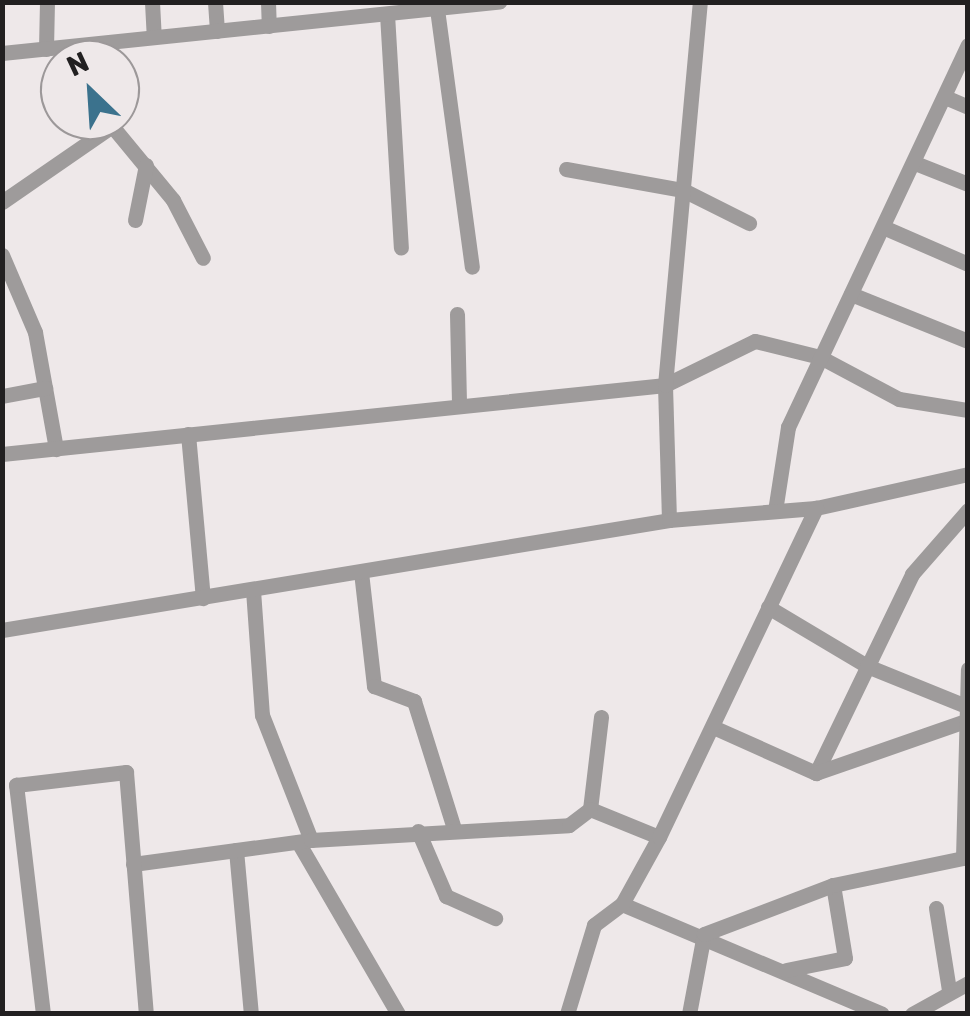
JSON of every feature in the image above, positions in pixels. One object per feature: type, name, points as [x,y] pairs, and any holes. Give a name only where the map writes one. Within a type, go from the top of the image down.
[{"type":"street","points":[[46,40],[47,2]]},
{"type":"street","points":[[152,2],[154,37]]},
{"type":"street","points":[[215,2],[217,31]]},
{"type":"street","points":[[268,2],[269,26]]},
{"type":"street","points":[[322,2],[323,21]]},
{"type":"street","points":[[669,520],[665,385],[700,2]]},
{"type":"street","points":[[127,40],[489,3]]},
{"type":"street","points":[[438,9],[472,268]]},
{"type":"street","points":[[382,11],[401,248]]},
{"type":"street","points":[[775,512],[788,426],[968,45]]},
{"type":"street","points":[[2,52],[40,49]]},
{"type":"street","points":[[944,97],[968,107]]},
{"type":"street","points":[[2,202],[103,127],[120,132],[146,166],[203,258]]},
{"type":"street","points":[[915,163],[968,184]]},
{"type":"street","points":[[135,220],[146,166]]},
{"type":"street","points":[[566,169],[682,190],[749,223]]},
{"type":"street","points":[[883,228],[968,264]]},
{"type":"street","points":[[2,255],[35,332],[56,448]]},
{"type":"street","points":[[850,294],[968,341]]},
{"type":"street","points":[[456,314],[458,404]]},
{"type":"street","points":[[2,454],[665,385],[755,341],[820,357],[899,399],[968,410]]},
{"type":"street","points":[[2,396],[45,388]]},
{"type":"street","points":[[188,434],[202,598]]},
{"type":"street","points":[[2,630],[669,520],[816,508],[968,474]]},
{"type":"street","points":[[567,1014],[594,925],[622,904],[659,837],[816,508]]},
{"type":"street","points":[[816,772],[912,574],[968,510]]},
{"type":"street","points":[[361,572],[374,686],[414,702],[454,829]]},
{"type":"street","points":[[253,590],[262,715],[305,841],[398,1014]]},
{"type":"street","points":[[768,608],[867,666],[966,701]]},
{"type":"street","points":[[704,934],[833,885],[965,864],[968,669]]},
{"type":"street","points":[[713,727],[816,772],[966,701]]},
{"type":"street","points":[[134,864],[418,830],[569,825],[590,809],[601,717]]},
{"type":"street","points":[[43,1014],[23,871],[16,785],[126,772],[146,1014]]},
{"type":"street","points":[[590,809],[659,837]]},
{"type":"street","points":[[418,830],[446,896],[494,918]]},
{"type":"street","points":[[236,850],[251,1014]]},
{"type":"street","points":[[2,874],[23,871]]},
{"type":"street","points":[[786,970],[844,958],[833,885]]},
{"type":"street","points":[[622,904],[704,934],[882,1014]]},
{"type":"street","points":[[936,908],[949,990]]},
{"type":"street","points":[[688,1014],[704,934]]},
{"type":"street","points":[[912,1014],[949,990],[968,983]]}]
